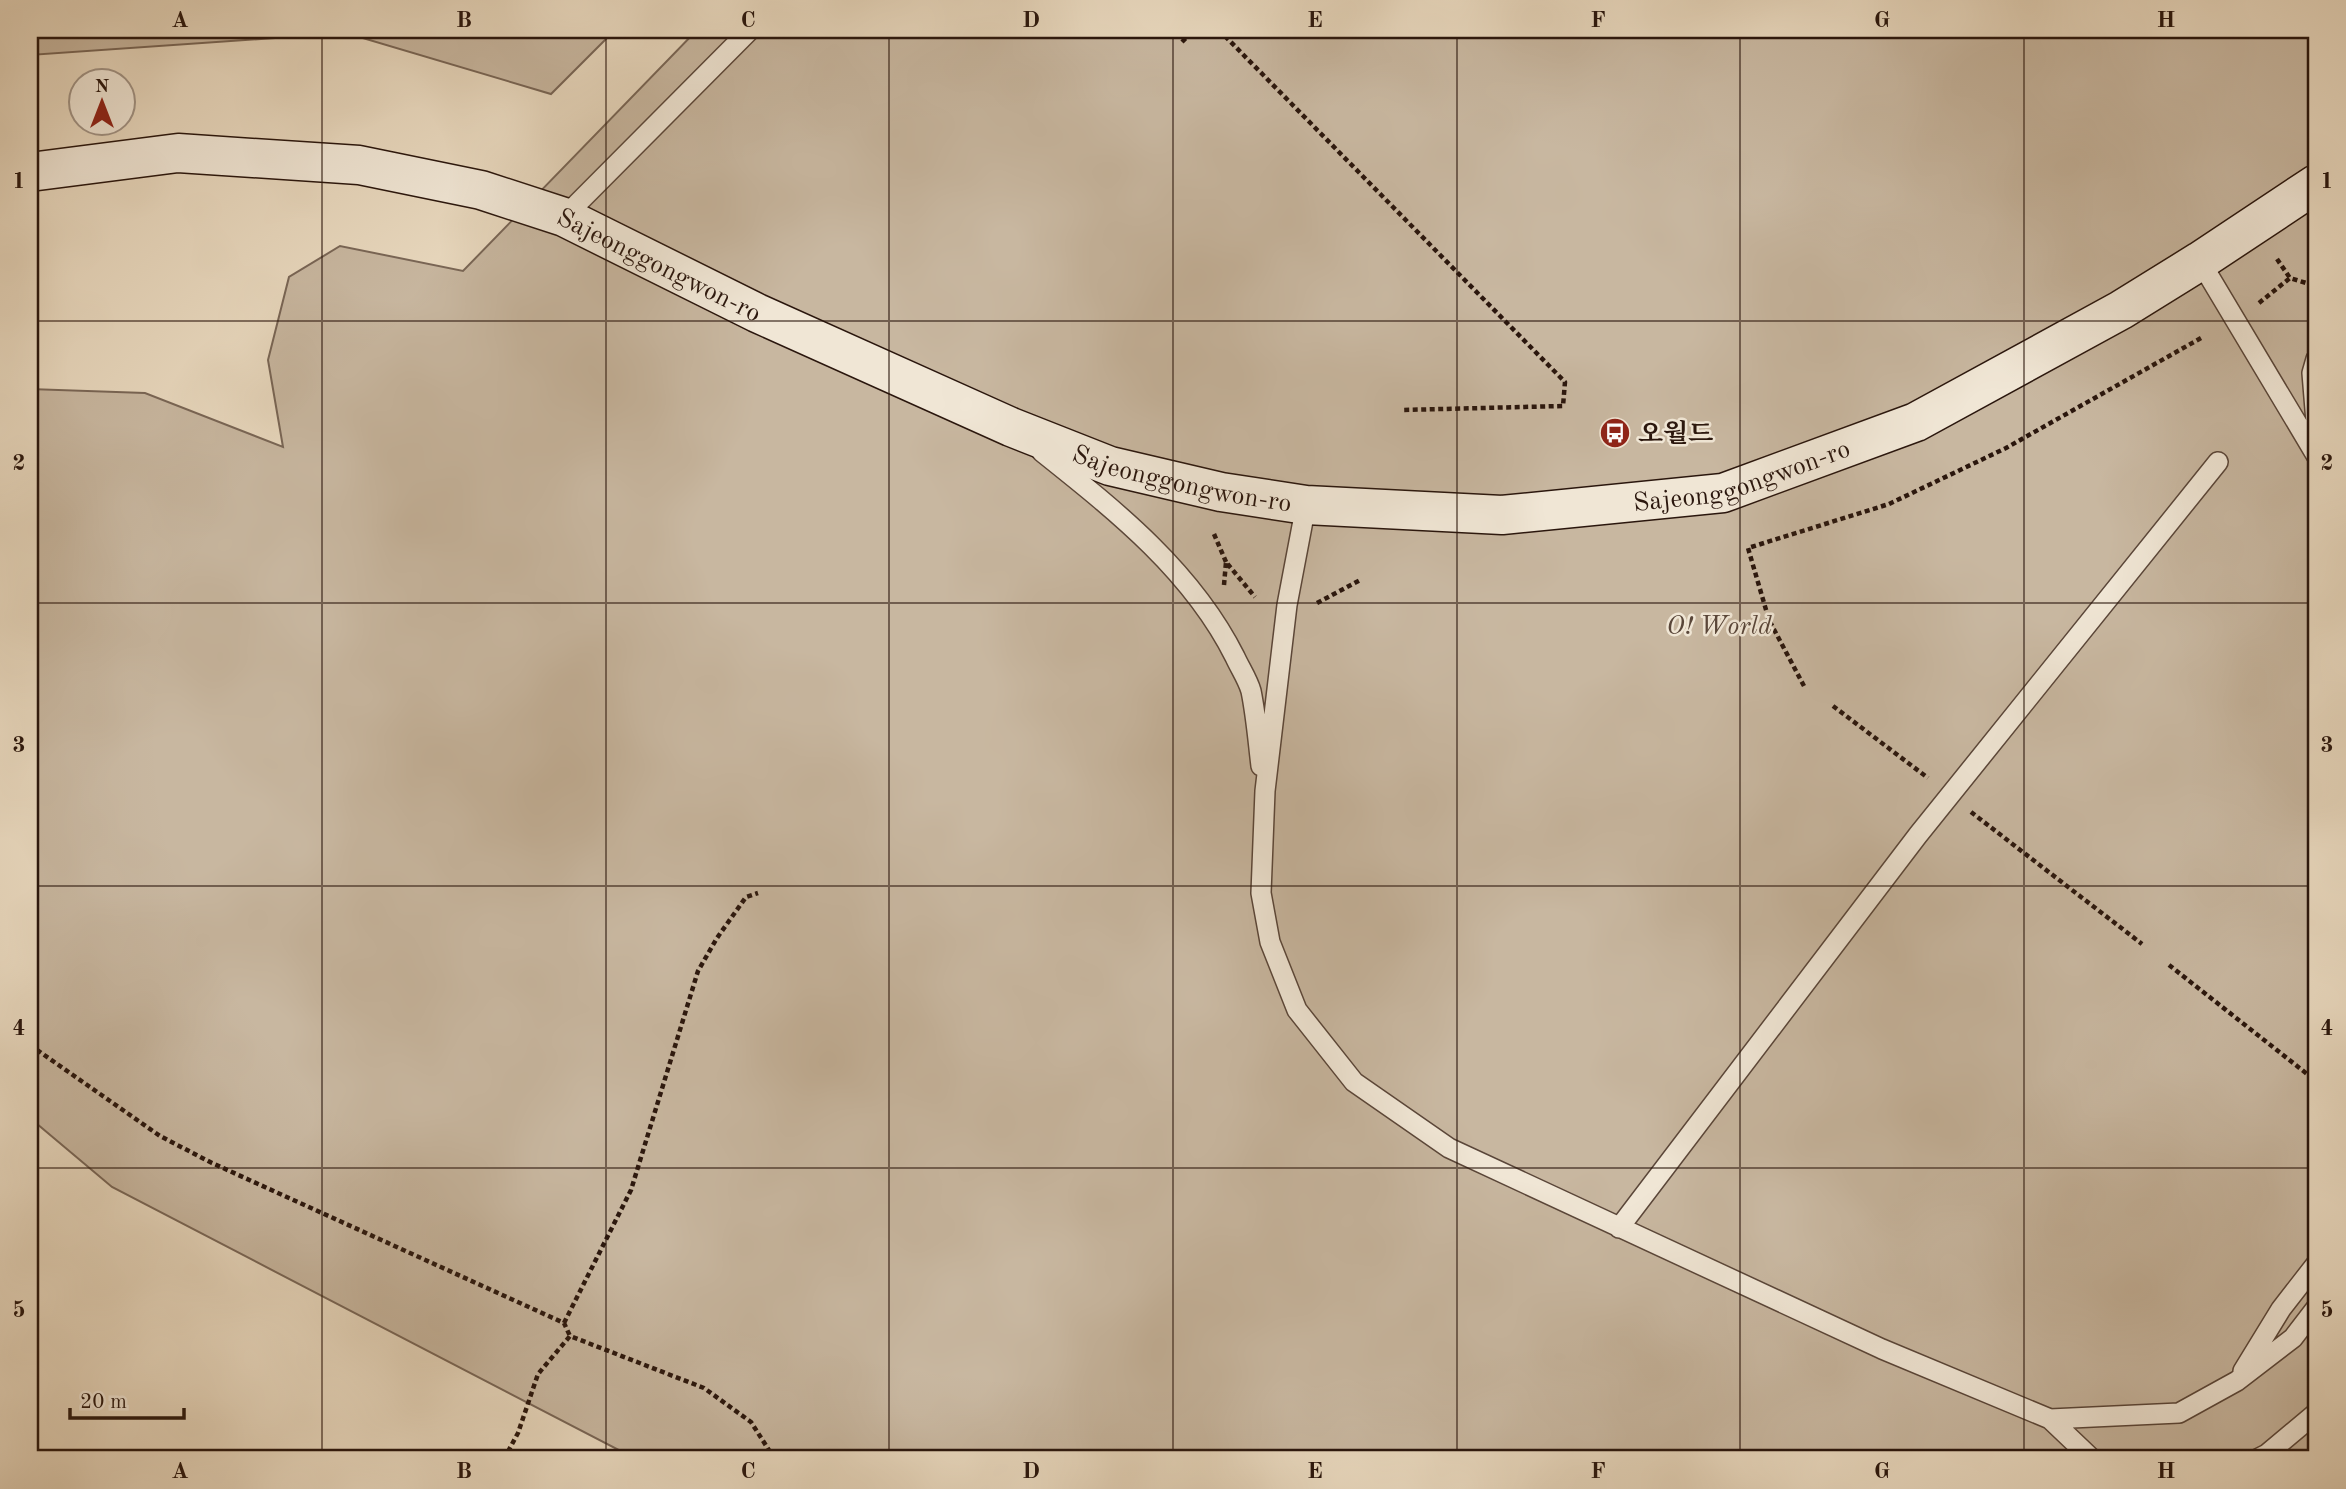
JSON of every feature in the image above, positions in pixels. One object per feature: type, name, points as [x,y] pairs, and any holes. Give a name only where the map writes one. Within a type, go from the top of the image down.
[{"type":"main road","name":"Sajeonggongwon-ro","points":[[30,172],[178,153],[359,165],[481,190],[564,217],[757,313],[1012,427],[1110,466],[1221,492],[1306,505],[1502,515],[1723,493],[1916,422],[2122,310],[2316,184]]},
{"type":"lane","points":[[564,217],[750,30]]},
{"type":"lane","points":[[2200,261],[2316,456]]},
{"type":"lane","points":[[2316,359],[2312,373],[2316,422]]},
{"type":"lane","points":[[1012,427],[1122,515],[1182,579],[1215,620],[1250,689],[1265,791]]},
{"type":"lane","points":[[1619,1228],[1918,835],[2218,462]]},
{"type":"lane","points":[[1306,505],[1287,605],[1265,791],[1261,893],[1270,942],[1297,1010],[1354,1082],[1449,1148],[1882,1349],[2050,1419],[2092,1459]]},
{"type":"lane","points":[[2237,1381],[2281,1309],[2316,1264]]},
{"type":"lane","points":[[2050,1419],[2179,1413],[2237,1381],[2293,1338],[2316,1308]]},
{"type":"lane","points":[[2257,1459],[2267,1454],[2316,1413]]},
{"type":"path","points":[[1182,42],[1194,30]]},
{"type":"path","points":[[1219,30],[1565,382],[1563,406],[1402,410]]},
{"type":"path","points":[[2277,259],[2290,278],[2316,286]]},
{"type":"path","points":[[2253,308],[2290,278]]},
{"type":"path","points":[[1804,686],[1769,620],[1748,548],[1889,504],[2006,448],[2201,338]]},
{"type":"path","points":[[1214,534],[1226,562],[1255,597]]},
{"type":"path","points":[[1223,586],[1226,562]]},
{"type":"path","points":[[1316,603],[1362,579]]},
{"type":"path","points":[[1833,706],[1937,785]]},
{"type":"path","points":[[1965,807],[2142,944]]},
{"type":"path","points":[[564,1323],[631,1191],[698,971],[746,897],[758,893]]},
{"type":"path","points":[[2169,965],[2316,1081]]},
{"type":"path","points":[[30,1045],[160,1136],[223,1168],[564,1323],[570,1336],[704,1388],[751,1422],[774,1458],[778,1459]]},
{"type":"path","points":[[504,1459],[518,1433],[538,1374],[570,1336]]},
{"type":"green space","points":[[30,30],[615,30],[551,94],[346,33],[30,55]]},
{"type":"green space","name":"O! World","points":[[697,30],[2316,30],[2316,1459],[636,1459],[112,1187],[30,1118],[30,389],[145,393],[283,447],[268,360],[289,277],[340,246],[463,271]]},
{"type":"place","name":"오월드","points":[[1615,433]]}]
